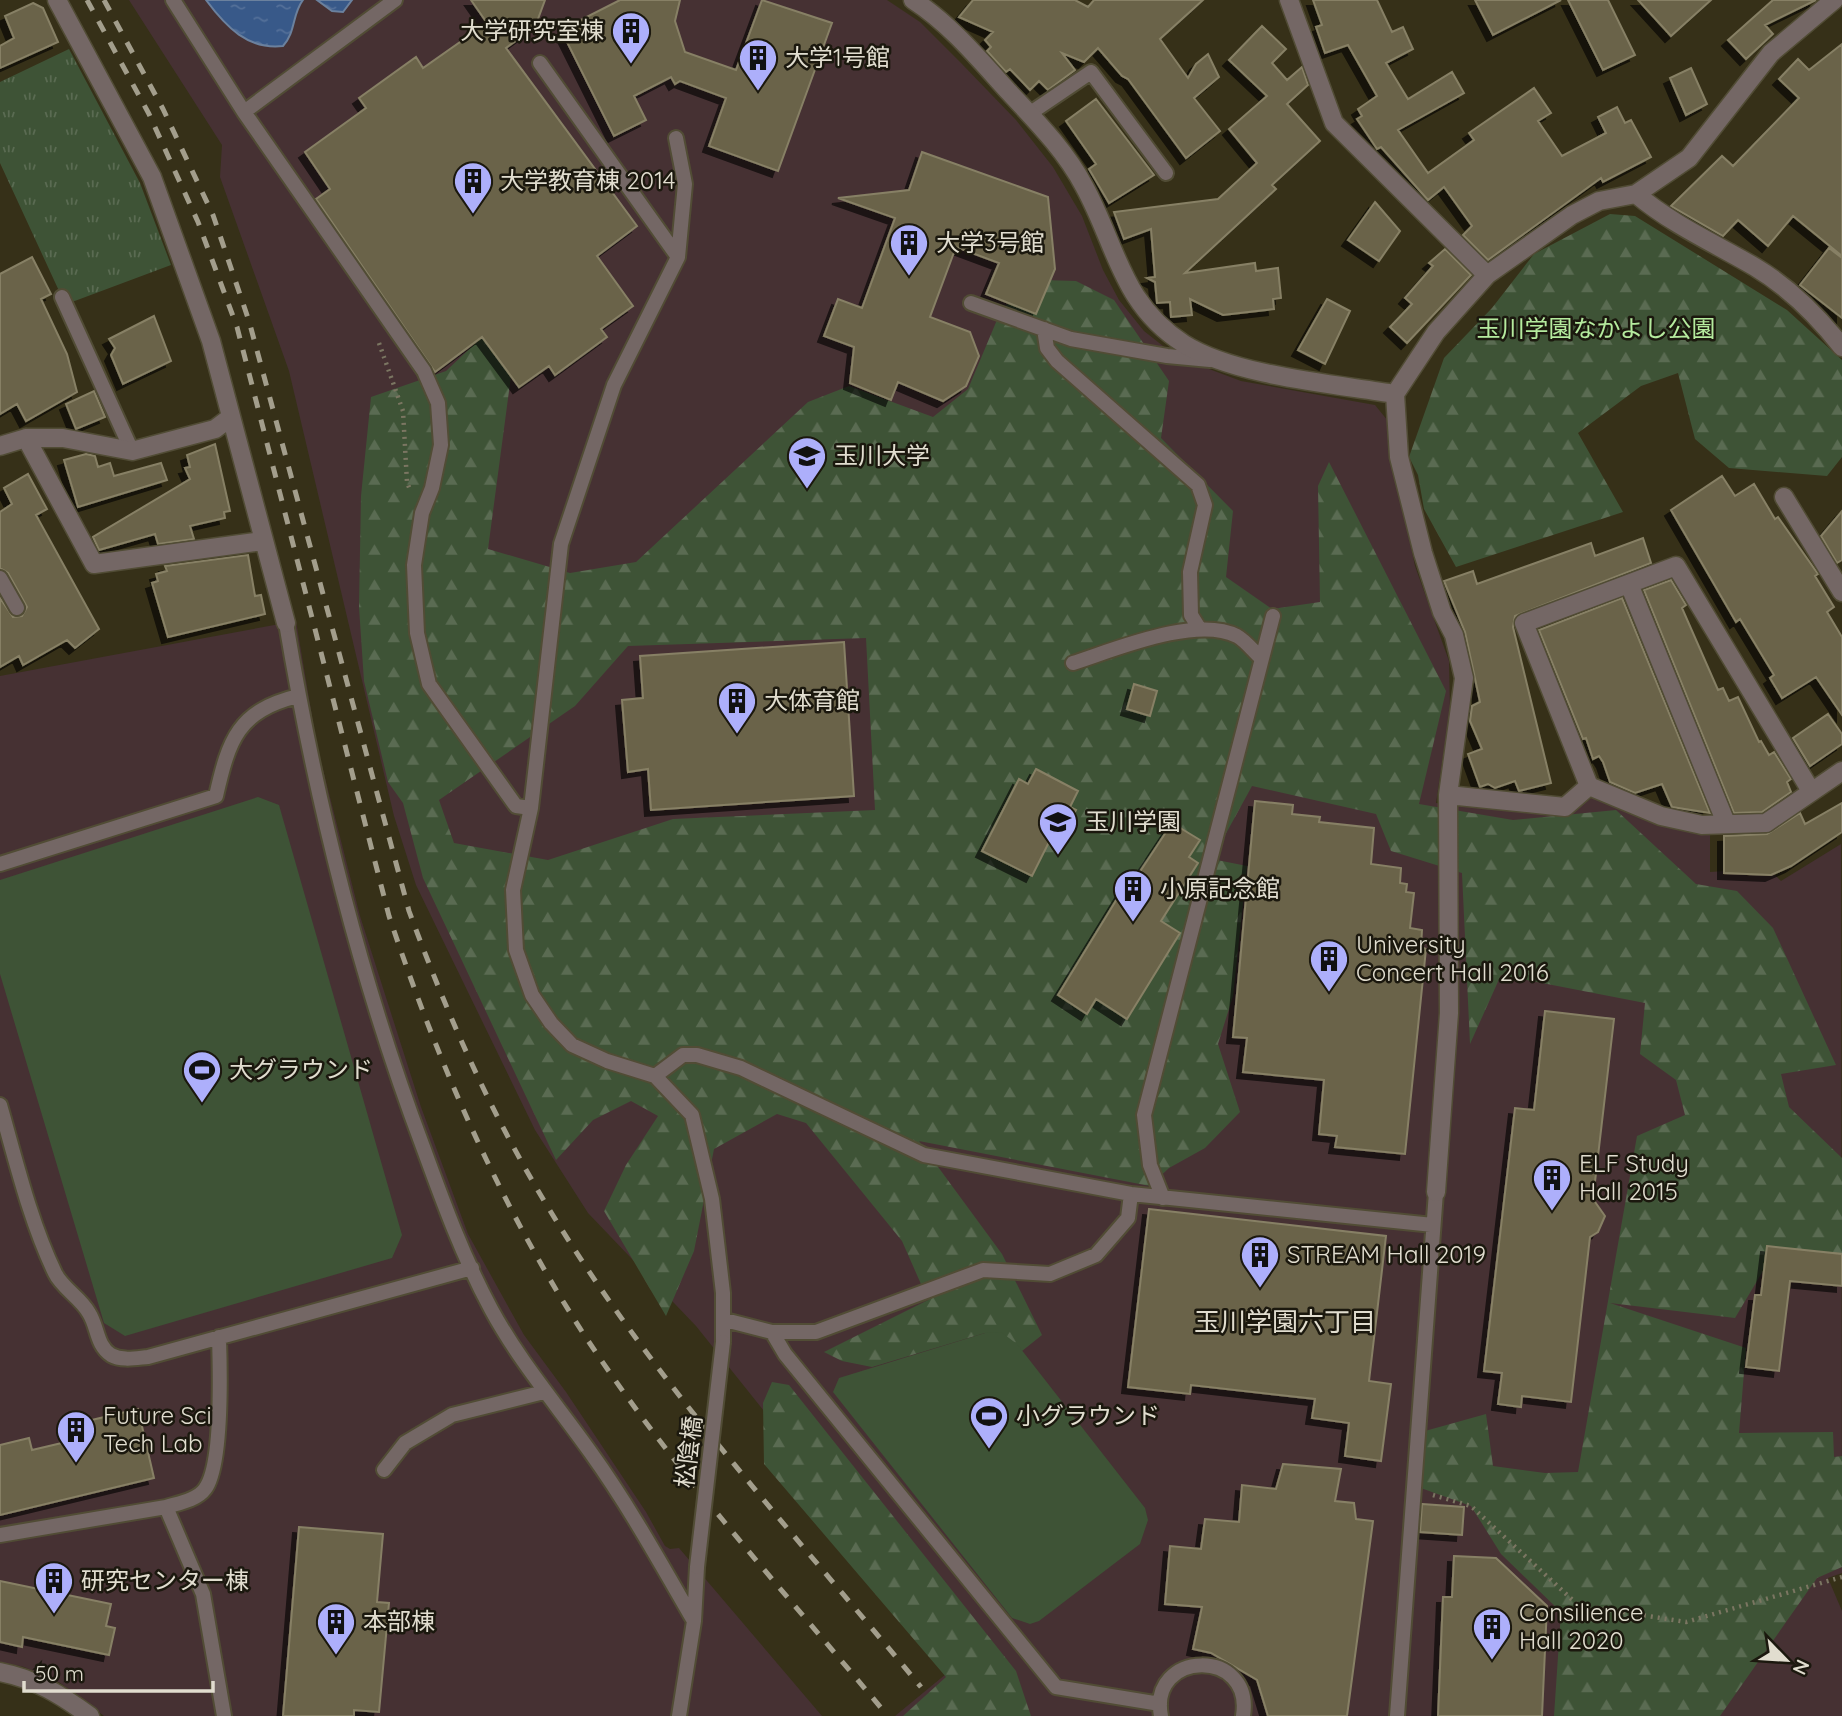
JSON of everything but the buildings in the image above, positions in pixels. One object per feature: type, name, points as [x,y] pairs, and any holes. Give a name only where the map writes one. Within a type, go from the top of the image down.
[{"type":"street","points":[[57,0],[152,177],[211,341],[286,623]]},
{"type":"street","points":[[913,0],[952,30],[1067,159],[1084,185],[1126,281],[1146,312],[1186,345],[1225,362],[1395,394]]},
{"type":"street","points":[[1289,0],[1334,123],[1487,275]]},
{"type":"street","points":[[1436,1192],[1449,1013],[1448,795],[1464,678],[1458,646],[1442,612],[1423,553],[1399,457],[1395,394],[1436,332],[1487,275],[1572,215],[1599,201],[1636,194],[1689,158],[1771,53],[1834,0]]},
{"type":"street","points":[[1636,194],[1685,230],[1735,256],[1779,284],[1822,320],[1842,346]]},
{"type":"street","points":[[0,446],[26,438],[63,438],[132,451],[215,429],[231,416]]},
{"type":"street","points":[[26,438],[94,564],[263,541]]},
{"type":"street","points":[[1784,497],[1842,592]]},
{"type":"street","points":[[1811,791],[1676,566],[1524,623],[1589,786],[1661,816],[1702,825],[1766,823],[1842,771]]},
{"type":"street","points":[[1629,584],[1726,823]]},
{"type":"street","points":[[1448,795],[1565,807],[1589,786]]},
{"type":"street","points":[[0,1672],[26,1677],[54,1690],[90,1716]]},
{"type":"lane","points":[[173,0],[244,112],[424,371],[438,403],[441,445],[432,488],[422,513],[414,565],[417,633],[429,684],[516,806],[531,808]]},
{"type":"lane","points":[[244,112],[396,0]]},
{"type":"lane","points":[[540,63],[678,257]]},
{"type":"lane","points":[[1029,114],[1091,72],[1166,173]]},
{"type":"lane","points":[[676,138],[685,184],[678,257],[614,385],[561,544],[531,808],[513,890],[516,950],[532,995],[551,1023],[572,1045],[607,1061],[655,1076],[682,1055],[697,1055],[741,1068],[924,1155],[1131,1194],[1433,1225]]},
{"type":"lane","points":[[62,298],[132,451]]},
{"type":"lane","points":[[971,303],[1071,339],[1167,356],[1225,362]]},
{"type":"lane","points":[[1044,329],[1047,348],[1057,361],[1198,485],[1205,505],[1190,583],[1191,615],[1199,628]]},
{"type":"lane","points":[[0,578],[17,608]]},
{"type":"lane","points":[[1163,1198],[1150,1165],[1144,1115],[1273,616]]},
{"type":"lane","points":[[286,623],[309,756],[373,1007],[456,1236],[491,1309],[544,1392],[591,1453],[694,1621]]},
{"type":"lane","points":[[1073,663],[1136,643],[1199,628],[1237,636],[1262,659]]},
{"type":"lane","points":[[0,864],[216,796],[225,756],[245,721],[268,704],[298,695]]},
{"type":"lane","name":"松陰橋","points":[[655,1076],[692,1115],[712,1199],[725,1320],[697,1567],[694,1621],[679,1716]]},
{"type":"lane","points":[[0,1105],[29,1203],[56,1276],[82,1299],[92,1318],[99,1342],[112,1355],[126,1359],[148,1357],[472,1268]]},
{"type":"lane","points":[[1397,1716],[1436,1192]]},
{"type":"lane","points":[[725,1320],[772,1332],[816,1332],[983,1270],[1050,1274],[1096,1255],[1128,1218],[1131,1194]]},
{"type":"lane","points":[[772,1332],[785,1354],[1056,1687],[1160,1710],[1165,1685],[1174,1674],[1187,1667],[1202,1664],[1216,1666],[1238,1685],[1243,1698],[1243,1716]]},
{"type":"lane","points":[[0,1535],[166,1507],[189,1501],[205,1489],[212,1470],[222,1400],[219,1337]]},
{"type":"lane","points":[[384,1470],[405,1443],[452,1415],[544,1392]]},
{"type":"lane","points":[[166,1507],[203,1594],[224,1716]]},
{"type":"path","points":[[383,314],[371,321],[403,411],[407,482],[422,513]]},
{"type":"path","points":[[1414,1489],[1471,1506],[1577,1605],[1686,1622],[1842,1577]]},
{"type":"shaded area","name":"玉川学園","points":[[129,0],[887,0],[920,22],[962,64],[1016,120],[1053,167],[1082,216],[1103,270],[1119,300],[1144,331],[1177,357],[1241,381],[1375,405],[1388,421],[1393,462],[1415,566],[1449,661],[1450,710],[1436,803],[1568,815],[1593,797],[1710,830],[1710,872],[1768,868],[1781,881],[1841,844],[1842,1573],[1828,1578],[1842,1611],[1842,1716],[895,1716],[963,1660],[696,1326],[588,1213],[535,1130],[416,885],[394,816],[289,371],[220,177],[222,145]]},
{"type":"shaded area","points":[[296,621],[317,746],[360,916],[421,1107],[468,1234],[524,1335],[566,1392],[646,1512],[665,1546],[670,1549],[679,1548],[822,1716],[104,1716],[60,1683],[24,1667],[0,1662],[0,676]]},
{"type":"green space","points":[[69,49],[140,183],[171,265],[72,302],[67,290],[60,293],[0,163],[0,82]]},
{"type":"green space","name":"玉川学園なかよし公園","points":[[1610,214],[1635,216],[1787,310],[1842,360],[1842,457],[1827,476],[1729,468],[1695,439],[1678,373],[1641,386],[1578,433],[1623,512],[1456,567],[1424,509],[1418,475],[1409,457],[1444,358],[1492,308],[1534,254]]},
{"type":"green space","points":[[1043,280],[1076,281],[1114,300],[1169,381],[1161,438],[1233,511],[1226,577],[1272,609],[1320,602],[1318,486],[1329,462],[1446,691],[1419,804],[1513,820],[1616,810],[1696,884],[1737,891],[1773,928],[1836,1065],[1781,1074],[1789,1107],[1842,1158],[1842,1265],[1773,1254],[1735,1318],[1610,1303],[1746,1348],[1739,1433],[1833,1432],[1834,1457],[1842,1456],[1842,1567],[1817,1578],[1720,1716],[1554,1716],[1561,1612],[1501,1554],[1471,1506],[1418,1487],[1425,1431],[1486,1414],[1493,1466],[1545,1473],[1578,1472],[1637,1136],[1685,1115],[1676,1080],[1640,1054],[1645,1003],[1501,975],[1470,1044],[1462,873],[1391,851],[1376,814],[1252,786],[1212,859],[1247,866],[1233,996],[1218,1044],[1240,1112],[1205,1148],[1169,1168],[1150,1186],[919,1141],[1002,1254],[1042,1335],[1022,1351],[985,1333],[872,1367],[842,1361],[824,1352],[928,1300],[902,1241],[806,1123],[777,1114],[714,1149],[694,1251],[666,1316],[604,1211],[626,1165],[658,1116],[631,1101],[593,1120],[556,1160],[423,878],[403,803],[388,782],[364,681],[359,607],[361,496],[371,397],[446,371],[482,337],[515,346],[488,549],[570,573],[636,562],[808,402],[849,386],[933,417],[968,389],[1002,308]],"holes":[[[866,638],[875,810],[673,819],[548,860],[454,843],[439,800],[575,706],[628,646]]]},
{"type":"green space","name":"大グラウンド","points":[[258,797],[279,805],[402,1235],[392,1258],[125,1336],[104,1323],[0,974],[0,880]]},
{"type":"green space","name":"小グラウンド","points":[[1001,1332],[1017,1344],[1145,1508],[1148,1520],[1140,1544],[1039,1621],[1030,1624],[1012,1618],[833,1392],[839,1378],[985,1333]]},
{"type":"green space","points":[[772,1382],[789,1385],[1016,1671],[1031,1716],[903,1716],[946,1677],[764,1464],[763,1403]]},
{"type":"water","points":[[206,0],[303,0],[287,41],[283,46],[270,46],[239,35]]},
{"type":"water","points":[[317,0],[352,0],[343,12],[332,11]]},
{"type":"railway","points":[[87,0],[149,114],[198,222],[237,327],[389,916],[428,1025],[473,1131],[524,1234],[583,1333],[617,1383],[691,1481],[887,1715]]},
{"type":"railway","points":[[104,0],[163,109],[213,215],[249,321],[409,911],[444,1001],[484,1090],[556,1221],[652,1360],[758,1493],[921,1687]]},
{"type":"place","name":"大学研究室棟","points":[[631,65]]},
{"type":"place","name":"大学1号館","points":[[758,92]]},
{"type":"place","name":"大学教育棟 2014","points":[[473,215]]},
{"type":"place","name":"大学3号館","points":[[909,277]]},
{"type":"place","name":"玉川大学","points":[[807,490]]},
{"type":"place","name":"大体育館","points":[[737,735]]},
{"type":"place","name":"玉川学園","points":[[1058,856]]},
{"type":"place","name":"小原記念館","points":[[1133,923]]},
{"type":"place","name":"University Concert Hall 2016","points":[[1329,993]]},
{"type":"place","name":"大グラウンド","points":[[202,1104]]},
{"type":"place","name":"ELF Study Hall 2015","points":[[1552,1212]]},
{"type":"place","name":"STREAM Hall 2019","points":[[1260,1289]]},
{"type":"place","name":"小グラウンド","points":[[989,1450]]},
{"type":"place","name":"Future Sci Tech Lab","points":[[76,1464]]},
{"type":"place","name":"研究センター棟","points":[[54,1615]]},
{"type":"place","name":"本部棟","points":[[336,1656]]},
{"type":"place","name":"Consilience Hall 2020","points":[[1492,1661]]},
{"type":"district","name":"玉川学園六丁目","points":[[1285,1322]]}]
